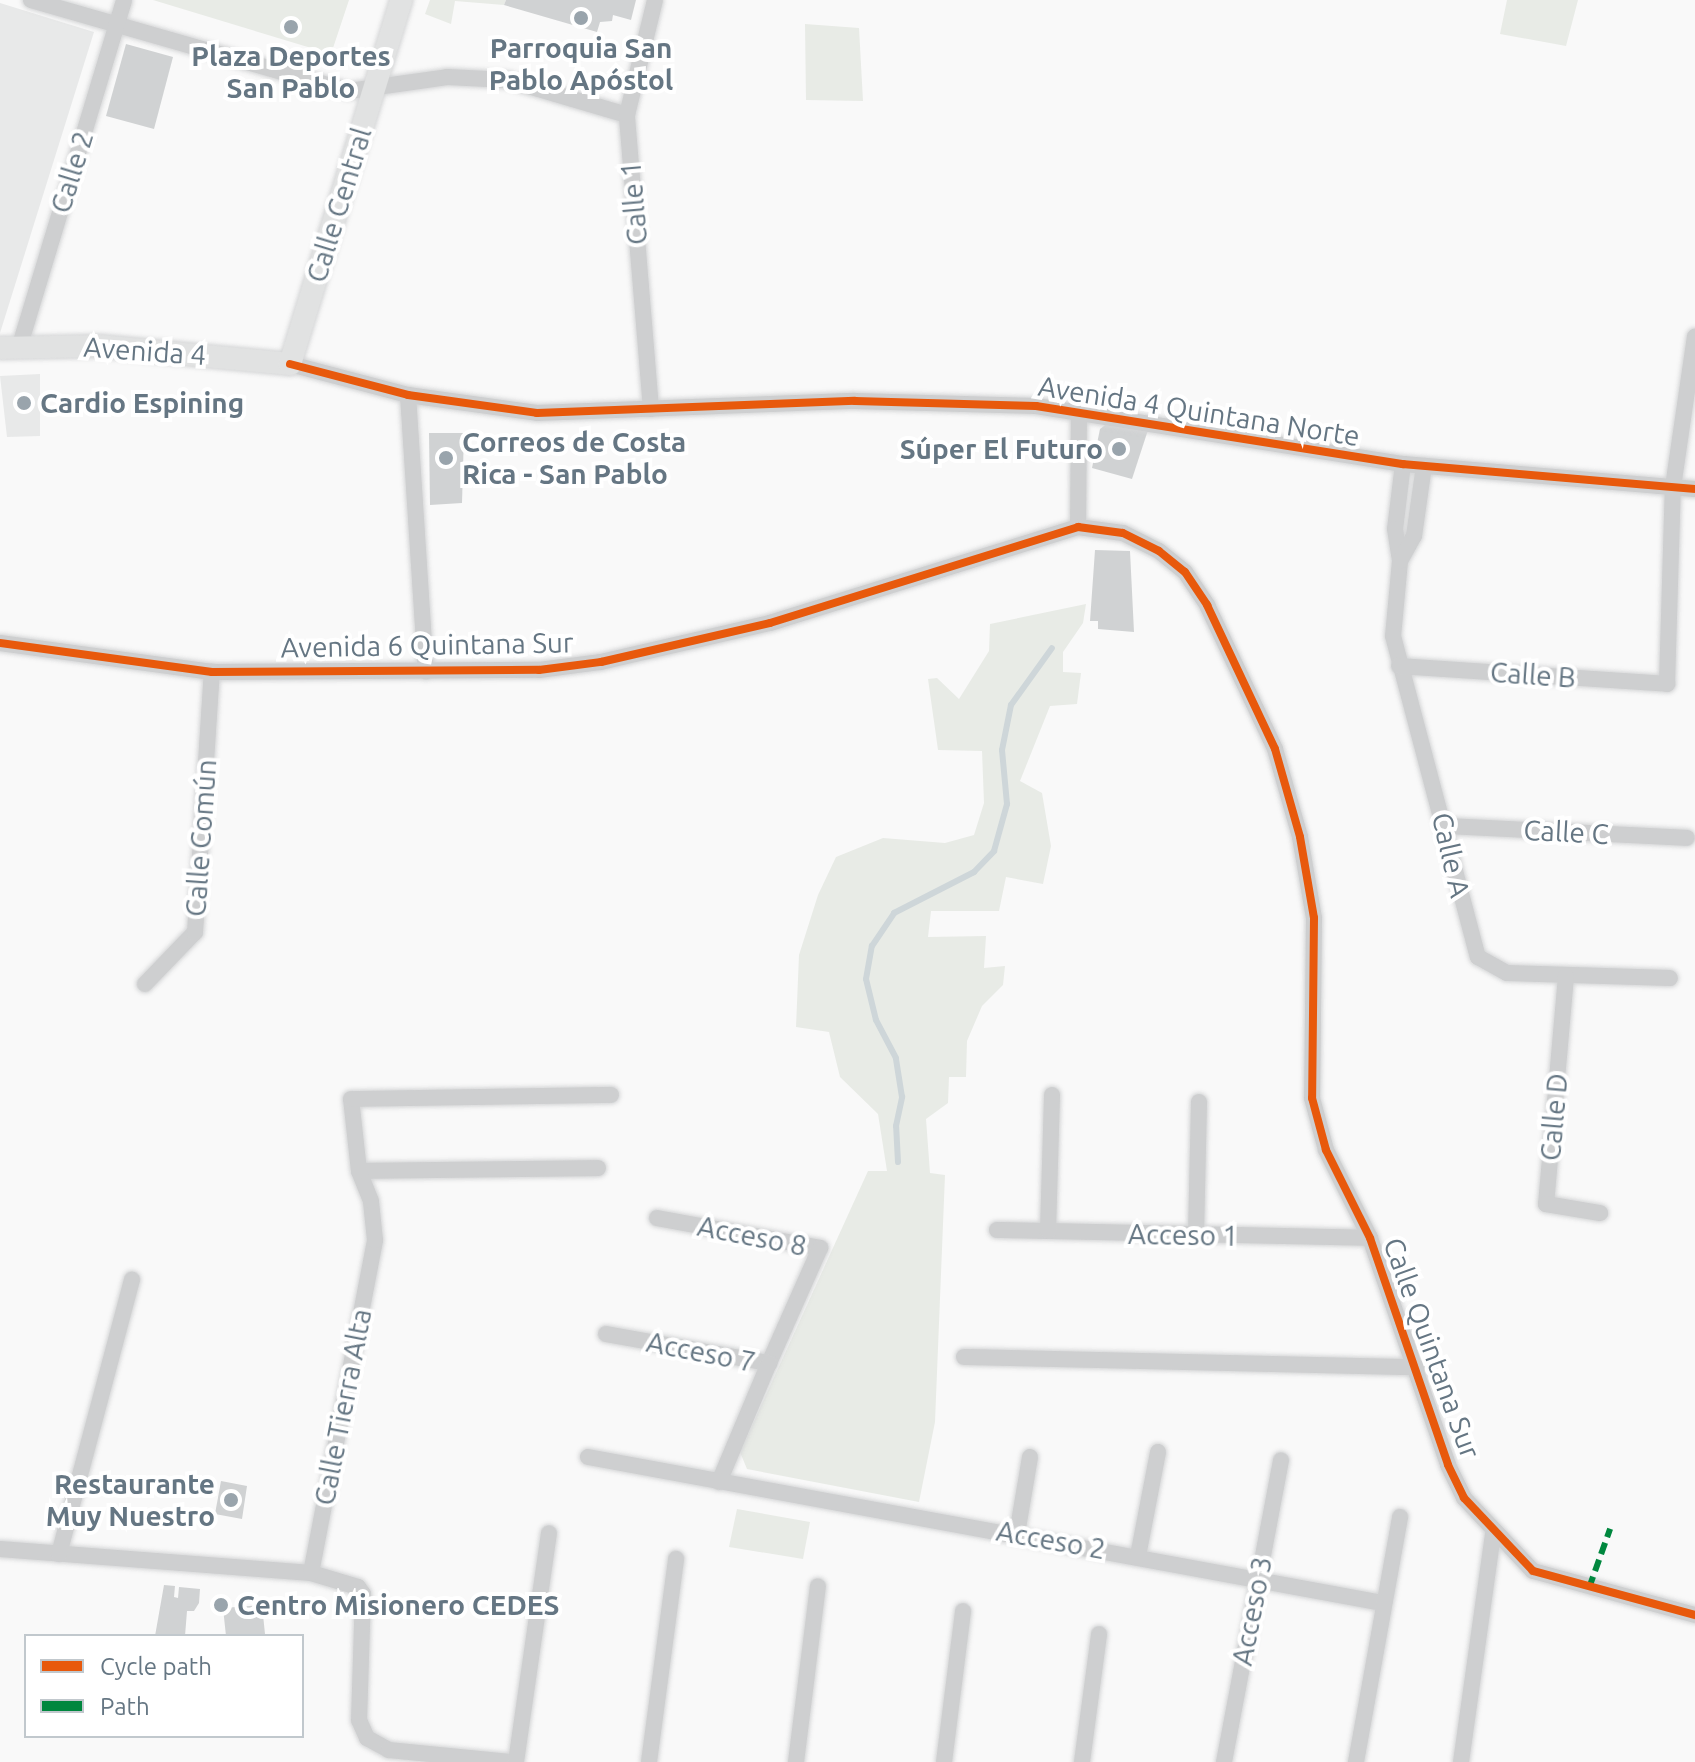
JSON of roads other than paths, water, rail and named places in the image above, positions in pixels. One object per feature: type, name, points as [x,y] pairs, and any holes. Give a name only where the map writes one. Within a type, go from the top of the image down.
[{"type":"main road","name":"Calle Central","points":[[290,364],[401,0]]},
{"type":"main road","name":"Avenida 4","points":[[10,347],[175,351],[290,364]]},
{"type":"street","points":[[31,0],[349,91],[447,77],[508,80],[627,115]]},
{"type":"street","name":"Calle 2","points":[[10,347],[124,0]]},
{"type":"street","name":"Calle 1","points":[[651,409],[627,115],[655,0]]},
{"type":"street","points":[[1695,337],[1673,487],[1695,489]]},
{"type":"street","name":"Avenida 4 Quintana Norte","points":[[290,364],[408,395],[537,413],[855,401],[1079,412],[1403,464],[1673,487]]},
{"type":"street","points":[[408,395],[426,671]]},
{"type":"street","points":[[1078,527],[1079,412]]},
{"type":"street","name":"Calle A","points":[[1403,464],[1395,529],[1400,561],[1393,636],[1478,957],[1507,973],[1670,978]]},
{"type":"street","name":"Calle A","points":[[1400,561],[1414,536],[1424,466]]},
{"type":"street","name":"Calle B","points":[[1399,666],[1667,684],[1673,487]]},
{"type":"street","name":"Avenida 6 Quintana Sur","points":[[0,643],[212,672],[539,670],[679,646],[770,623],[1078,527]]},
{"type":"street","name":"Calle Quintana Sur","points":[[1078,527],[1123,533],[1185,572],[1207,605],[1275,749],[1306,865],[1314,918],[1312,1098],[1326,1150],[1370,1238],[1417,1367],[1448,1465],[1464,1498],[1493,1534],[1533,1571],[1695,1615]]},
{"type":"street","name":"Calle Común","points":[[145,984],[195,932],[212,672]]},
{"type":"street","name":"Calle C","points":[[1445,826],[1687,838]]},
{"type":"street","name":"Calle D","points":[[1566,976],[1546,1204],[1600,1213]]},
{"type":"street","name":"Calle Tierra Alta","points":[[311,1573],[375,1240],[371,1201],[359,1171],[351,1099],[611,1095]]},
{"type":"street","points":[[1048,1231],[1052,1095]]},
{"type":"street","points":[[1196,1235],[1199,1102]]},
{"type":"street","points":[[359,1171],[598,1168]]},
{"type":"street","name":"Acceso 8","points":[[657,1218],[820,1248],[769,1363]]},
{"type":"street","name":"Acceso 1","points":[[997,1230],[1370,1238]]},
{"type":"street","points":[[59,1554],[132,1280]]},
{"type":"street","name":"Acceso 7","points":[[606,1334],[769,1363],[719,1482]]},
{"type":"street","points":[[964,1357],[1417,1367]]},
{"type":"street","points":[[1138,1556],[1158,1452]]},
{"type":"street","name":"Acceso 2","points":[[588,1457],[1382,1603]]},
{"type":"street","points":[[1017,1534],[1030,1457]]},
{"type":"street","name":"Acceso 3","points":[[1224,1762],[1281,1460]]},
{"type":"street","points":[[1356,1762],[1382,1603],[1400,1517]]},
{"type":"street","points":[[0,1549],[311,1573],[358,1587],[363,1594],[358,1708],[367,1738],[389,1750],[514,1762],[549,1533]]},
{"type":"street","points":[[1461,1762],[1493,1534]]},
{"type":"street","points":[[649,1762],[676,1559]]},
{"type":"street","points":[[796,1762],[818,1586]]},
{"type":"street","points":[[944,1762],[963,1611]]},
{"type":"street","points":[[1082,1762],[1099,1634]]},
{"type":"waterway","points":[[898,1162],[896,1126],[902,1097],[896,1058],[876,1020],[866,979],[872,946],[894,913],[974,872],[994,851],[1007,804],[1002,750],[1011,705],[1052,648]]},
{"type":"place","name":"Parroquia San Pablo Apóstol","points":[[581,18]]},
{"type":"place","name":"Plaza Deportes San Pablo","points":[[291,27]]},
{"type":"place","name":"Cardio Espining","points":[[24,403]]},
{"type":"place","name":"Súper El Futuro","points":[[1119,449]]},
{"type":"place","name":"Correos de Costa Rica - San Pablo","points":[[446,458]]},
{"type":"place","name":"Restaurante Muy Nuestro","points":[[231,1500]]},
{"type":"place","name":"Centro Misionero CEDES","points":[[221,1605]]}]
